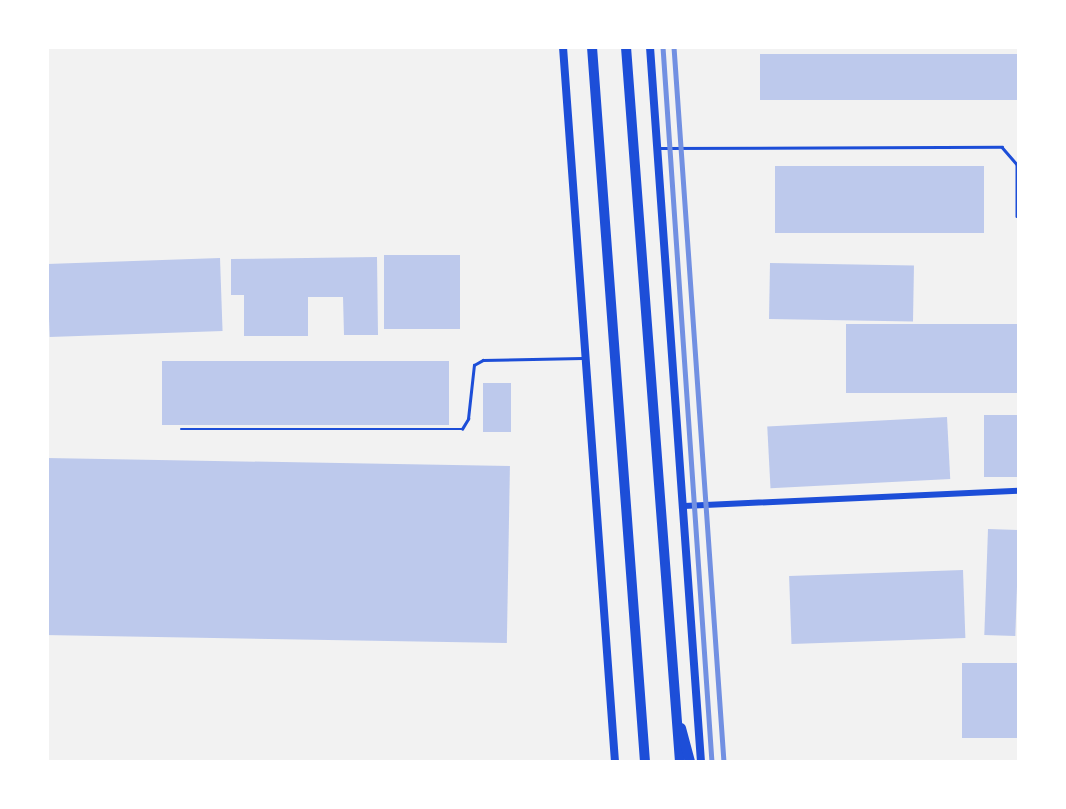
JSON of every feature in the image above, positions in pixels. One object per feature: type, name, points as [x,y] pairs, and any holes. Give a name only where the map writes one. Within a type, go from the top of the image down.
[{"type":"highway","points":[[592,47],[645,762]]},
{"type":"highway","points":[[626,47],[680,762]]},
{"type":"highway","points":[[676,711],[690,762]]},
{"type":"main road","points":[[563,47],[615,762]]},
{"type":"main road","points":[[650,47],[701,762]]},
{"type":"street","points":[[684,506],[1019,491]]},
{"type":"lane","points":[[657,148],[1002,147],[1017,164],[1017,216]]},
{"type":"lane","points":[[181,429],[462,429],[468,419],[474,365],[483,360],[585,358]]},
{"type":"building","points":[[760,54],[1019,54],[1019,100],[760,100]]},
{"type":"building","points":[[775,166],[984,166],[984,233],[775,233]]},
{"type":"building","points":[[384,255],[460,255],[460,329],[384,329]]},
{"type":"building","points":[[377,257],[378,335],[344,335],[343,297],[308,297],[308,336],[244,336],[244,295],[231,295],[231,259]]},
{"type":"building","points":[[220,258],[223,331],[50,337],[47,264]]},
{"type":"building","points":[[770,263],[914,266],[913,322],[769,319]]},
{"type":"building","points":[[846,324],[1019,324],[1019,393],[846,393]]},
{"type":"building","points":[[162,361],[449,361],[449,425],[162,425]]},
{"type":"building","points":[[483,383],[511,383],[511,432],[483,432]]},
{"type":"building","points":[[984,415],[1019,415],[1019,477],[984,477]]},
{"type":"building","points":[[947,417],[950,479],[770,488],[767,426]]},
{"type":"building","points":[[47,458],[510,466],[507,643],[47,635]]},
{"type":"building","points":[[988,529],[1019,530],[1015,636],[984,635]]},
{"type":"building","points":[[963,570],[965,638],[791,644],[789,576]]},
{"type":"building","points":[[962,663],[1019,663],[1019,738],[962,738]]},
{"type":"railway","points":[[663,47],[712,762]]},
{"type":"railway","points":[[674,47],[724,762]]}]
